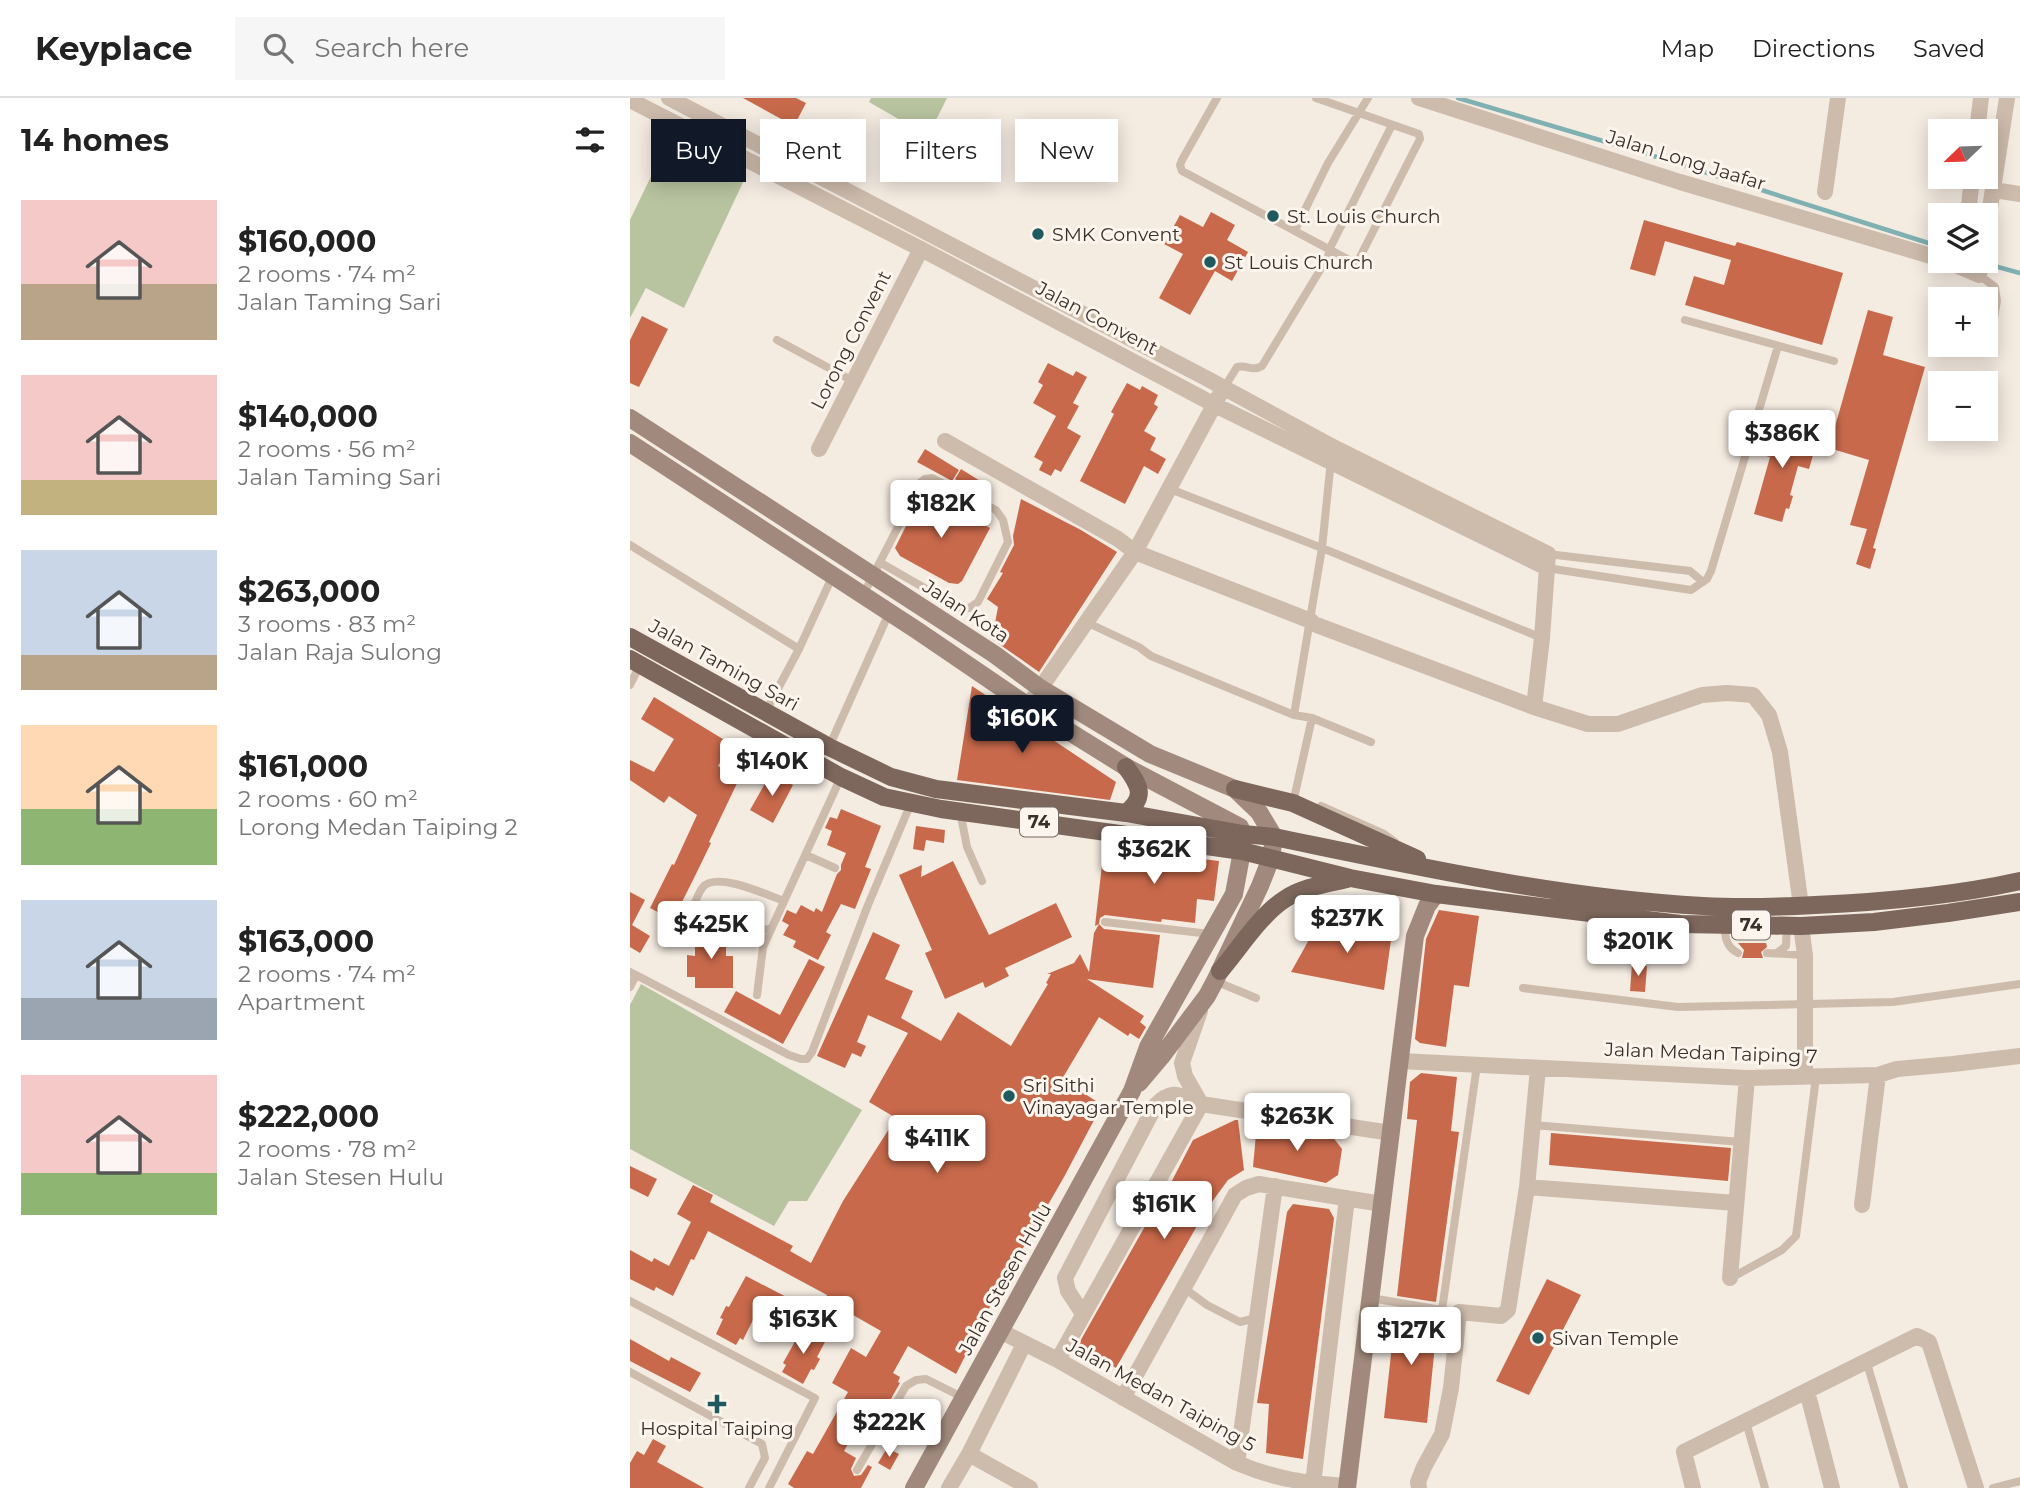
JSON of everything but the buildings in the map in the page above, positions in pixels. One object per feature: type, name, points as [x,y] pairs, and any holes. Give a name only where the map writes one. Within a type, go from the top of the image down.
[{"type":"main road","name":"Jalan Kota","points":[[630,418],[877,570],[947,625],[994,654],[1040,688],[1150,754],[1235,789],[1259,812],[1273,837]]},
{"type":"main road","points":[[630,443],[890,612],[1028,706],[1126,767],[1240,827],[1242,843]]},
{"type":"main road","name":"Jalan Taming Sari","points":[[630,637],[765,713],[891,777],[936,789],[1126,813],[1242,843]]},
{"type":"main road","name":"Jalan Taming Sari","points":[[635,661],[841,777],[884,797],[960,811],[1242,843]]},
{"type":"main road","points":[[1126,767],[1135,779],[1140,795],[1136,805],[1126,813]]},
{"type":"main road","points":[[1235,789],[1293,803],[1420,860],[1469,877]]},
{"type":"main road","name":"74","points":[[1242,843],[1273,837],[1469,877],[1618,898],[1703,906],[1849,904],[1921,897],[2020,881]]},
{"type":"main road","name":"Jalan Stesen Hulu","points":[[1132,1091],[1161,1057],[1214,983],[1260,886],[1271,858],[1273,837]]},
{"type":"main road","name":"74","points":[[1242,843],[1271,858],[1350,878],[1436,894],[1670,923],[1794,926],[1874,922],[2020,902]]},
{"type":"main road","name":"Jalan Stesen Hulu","points":[[914,1488],[1132,1091],[1148,1047],[1234,894],[1242,843]]},
{"type":"main road","points":[[1214,983],[1265,916],[1285,899],[1306,889],[1350,878]]},
{"type":"main road","points":[[1348,1487],[1415,936],[1427,905],[1436,894]]},
{"type":"street","name":"Jalan Convent","points":[[669,98],[1224,388],[1332,454]]},
{"type":"street","name":"Jalan Long Jaafar","points":[[1419,98],[1680,181],[1928,254]]},
{"type":"street","points":[[1825,191],[1839,98]]},
{"type":"street","points":[[1978,119],[1981,98]]},
{"type":"street","points":[[1992,203],[2007,98]]},
{"type":"street","name":"Jalan Convent","points":[[630,100],[921,249],[1215,405],[1332,454],[1547,561]]},
{"type":"street","points":[[1994,190],[2020,194]]},
{"type":"street","name":"Lorong Convent","points":[[819,449],[921,249]]},
{"type":"street","points":[[1028,706],[1135,552],[1224,388]]},
{"type":"street","points":[[945,441],[1118,539],[1135,552],[1314,624],[1588,724],[1618,724],[1702,695],[1753,695],[1769,715],[1780,752],[1801,906]]},
{"type":"street","points":[[1534,706],[1547,561]]},
{"type":"street","points":[[1794,926],[1805,955],[1811,1077]]},
{"type":"street","points":[[1201,1104],[1185,1076],[1182,1063],[1193,1028],[1214,983]]},
{"type":"street","name":"Jalan Medan Taiping 7","points":[[1400,1061],[1747,1078],[1878,1075],[1897,1069],[2020,1056]]},
{"type":"street","points":[[1419,1488],[1418,1482],[1424,1466],[1442,1434],[1451,1388],[1459,1312],[1501,1316],[1508,1310],[1527,1187],[1538,1068]]},
{"type":"street","points":[[1862,1205],[1878,1075]]},
{"type":"street","points":[[1730,1278],[1747,1078]]},
{"type":"street","points":[[1083,1314],[1068,1291],[1065,1278],[1155,1106],[1165,1097],[1174,1094],[1201,1104],[1391,1133]]},
{"type":"street","points":[[1058,1360],[1201,1104]]},
{"type":"street","points":[[1123,1398],[1235,1195],[1259,1184],[1382,1204]]},
{"type":"street","points":[[1237,1463],[1275,1186]]},
{"type":"street","points":[[1527,1187],[1736,1203]]},
{"type":"street","points":[[1312,1484],[1347,1198]]},
{"type":"street","name":"Jalan Medan Taiping 5","points":[[1000,1331],[1058,1360],[1237,1463],[1262,1474],[1287,1480],[1348,1487]]},
{"type":"street","points":[[1693,1488],[1684,1452],[1917,1336],[1929,1342],[1976,1488]]},
{"type":"street","points":[[949,1488],[1024,1344]]},
{"type":"street","points":[[1807,1391],[1832,1488]]},
{"type":"street","points":[[969,1454],[1030,1488]]},
{"type":"lane","points":[[1217,98],[1182,160],[1182,171],[1353,262],[1359,258],[1419,143],[1419,134],[1316,98]]},
{"type":"lane","points":[[1295,230],[1328,163],[1368,98]]},
{"type":"lane","points":[[1224,388],[1237,367],[1253,369],[1262,366],[1328,257],[1330,248],[1392,125]]},
{"type":"lane","points":[[1685,320],[1833,361]]},
{"type":"lane","points":[[776,340],[853,381]]},
{"type":"lane","points":[[1547,561],[1691,590],[1703,582],[1711,571],[1778,346]]},
{"type":"lane","points":[[1294,715],[1322,548],[1332,454]]},
{"type":"lane","points":[[863,595],[921,482],[925,479],[932,478],[996,510],[1003,520],[1008,542],[978,602],[970,608],[961,609],[877,570]]},
{"type":"lane","points":[[1170,489],[1542,638]]},
{"type":"lane","points":[[630,545],[799,649]]},
{"type":"lane","points":[[1547,561],[1690,571],[1703,582]]},
{"type":"lane","points":[[765,713],[799,649],[833,575]]},
{"type":"lane","points":[[947,625],[957,606]]},
{"type":"lane","points":[[829,747],[890,612]]},
{"type":"lane","points":[[1086,622],[1139,647],[1151,656],[1294,715],[1312,718],[1371,742]]},
{"type":"lane","points":[[630,685],[635,661],[649,647]]},
{"type":"lane","points":[[1293,803],[1312,718]]},
{"type":"lane","points":[[757,995],[764,947],[841,777]]},
{"type":"lane","points":[[630,987],[633,974],[789,1055],[807,1059],[813,1052],[868,905],[911,803]]},
{"type":"lane","points":[[960,811],[967,847],[982,881]]},
{"type":"lane","points":[[806,855],[835,868]]},
{"type":"lane","points":[[771,930],[701,921],[691,914],[703,887],[714,881],[738,885],[784,901]]},
{"type":"lane","points":[[1619,918],[1620,948],[1625,957],[1658,960],[1667,954],[1670,946],[1670,923]]},
{"type":"lane","points":[[1105,922],[1211,934]]},
{"type":"lane","points":[[1724,925],[1725,937],[1731,949],[1738,953]]},
{"type":"lane","points":[[1777,953],[1786,946],[1794,926]]},
{"type":"lane","points":[[1767,953],[1805,955]]},
{"type":"lane","points":[[1214,983],[1256,998]]},
{"type":"lane","points":[[1523,988],[1678,1007],[1893,1002],[2020,984]]},
{"type":"lane","points":[[1371,1298],[1442,1310],[1477,1065]]},
{"type":"lane","points":[[1730,1278],[1782,1250],[1796,1236],[1811,1077]]},
{"type":"lane","points":[[1533,1125],[1741,1142]]},
{"type":"lane","points":[[1184,1288],[1207,1305],[1240,1322],[1256,1318]]},
{"type":"lane","points":[[630,1301],[815,1398],[769,1488]]},
{"type":"lane","points":[[1866,1360],[1904,1488]]},
{"type":"lane","points":[[630,1372],[762,1444],[765,1458],[749,1488]]},
{"type":"lane","points":[[857,1470],[906,1386],[916,1380],[926,1379],[964,1398]]},
{"type":"lane","points":[[1746,1422],[1765,1488]]},
{"type":"lane","points":[[1993,1488],[2020,1481]]},
{"type":"green space","points":[[871,98],[947,98],[936,119],[898,119],[869,102]]},
{"type":"green space","points":[[651,176],[651,182],[743,182],[684,308],[646,288],[630,318],[630,220]]},
{"type":"green space","points":[[641,984],[862,1110],[807,1201],[789,1201],[774,1226],[630,1149],[630,1005]]},
{"type":"waterway","points":[[1458,98],[1657,157],[1928,243]]},
{"type":"waterway","points":[[1998,267],[2020,273]]},
{"type":"place","name":"St. Louis Church","points":[[1273,216]]},
{"type":"place","name":"SMK Convent","points":[[1038,234]]},
{"type":"place","name":"St Louis Church","points":[[1210,262]]},
{"type":"place","name":"Sri Sithi Vinayagar Temple","points":[[1009,1096]]},
{"type":"place","name":"Sivan Temple","points":[[1538,1338]]},
{"type":"place","name":"Hospital Taiping","points":[[717,1404]]}]
